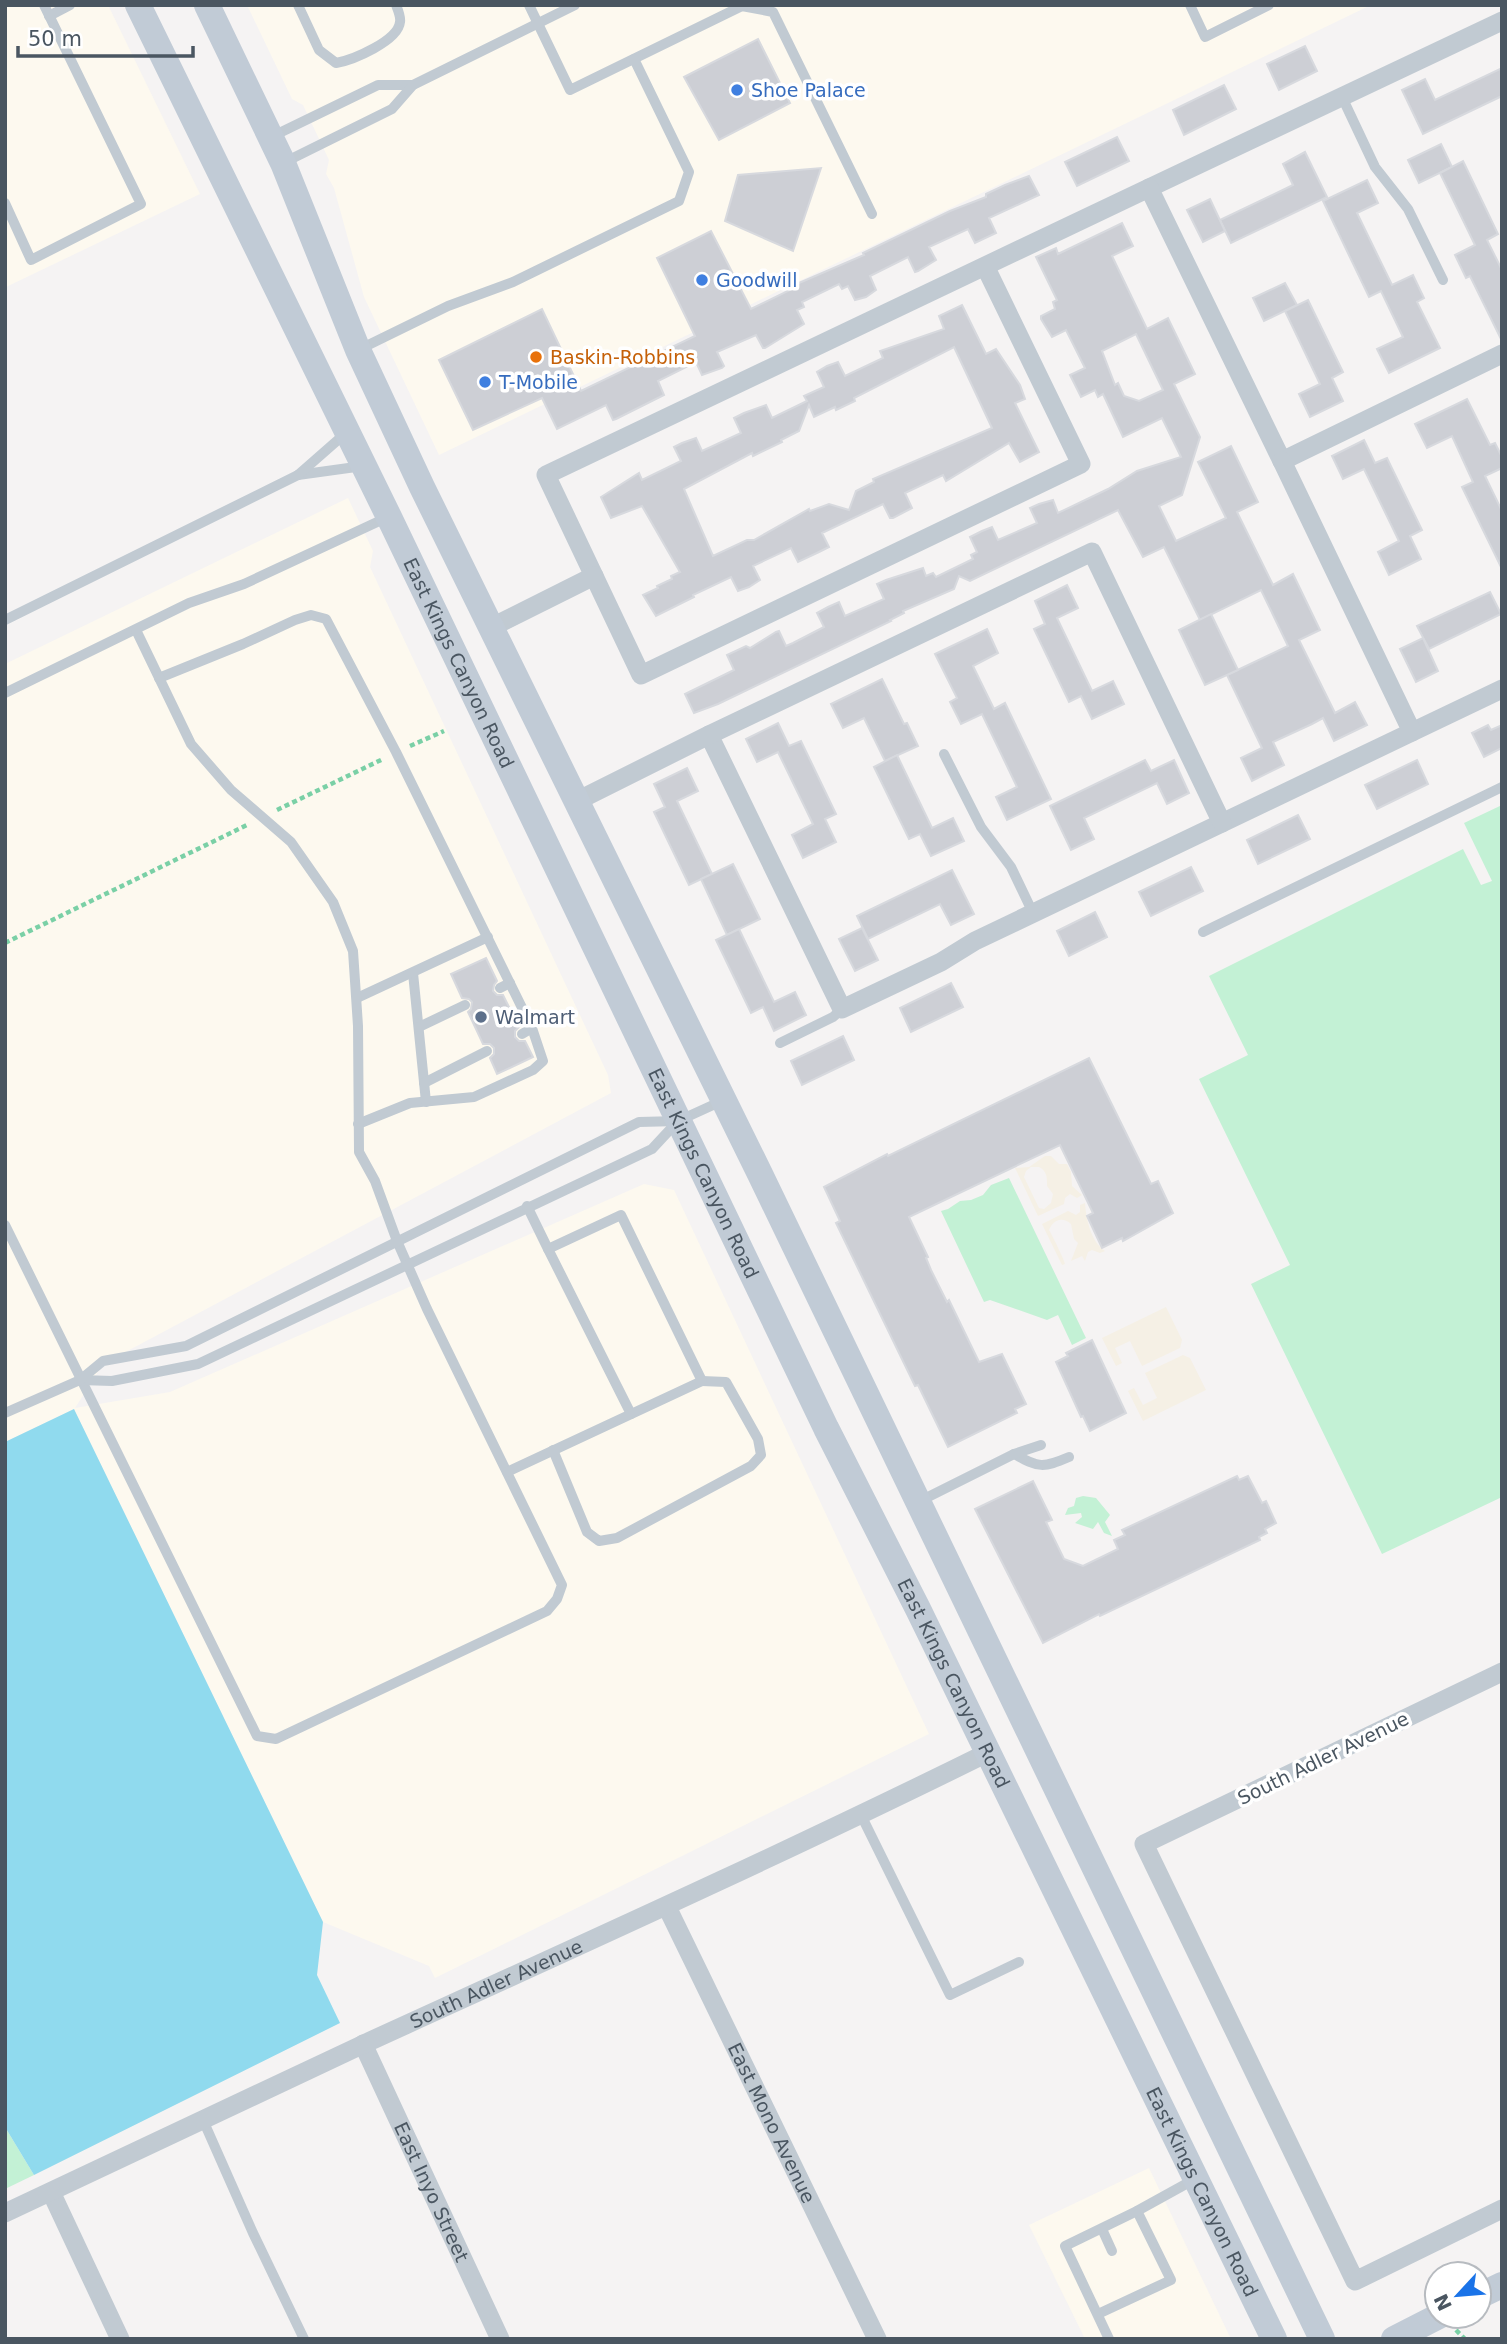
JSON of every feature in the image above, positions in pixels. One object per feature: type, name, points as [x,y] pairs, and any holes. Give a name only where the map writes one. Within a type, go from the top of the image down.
[{"type":"main road","name":"East Kings Canyon Road","points":[[138,5],[364,466],[826,1428],[989,1752],[1274,2339]]},
{"type":"main road","points":[[207,5],[283,163],[358,350],[490,628],[724,1100],[1322,2339]]},
{"type":"main road","points":[[1394,2339],[1423,2324]]},
{"type":"street","points":[[985,266],[1081,464],[641,675],[546,475],[985,266],[1149,188],[1502,21]]},
{"type":"street","points":[[1149,188],[1412,732]]},
{"type":"street","points":[[1282,461],[1502,354]]},
{"type":"street","points":[[577,801],[1092,552],[1222,823]]},
{"type":"street","points":[[490,628],[594,576]]},
{"type":"street","points":[[709,735],[842,1009],[941,962],[975,941],[1502,689]]},
{"type":"street","name":"South Adler Avenue","points":[[1502,1672],[1144,1844],[1355,2281],[1502,2209]]},
{"type":"street","name":"South Adler Avenue","points":[[5,2213],[363,2044],[667,1907],[989,1752]]},
{"type":"street","name":"East Mono Avenue","points":[[667,1907],[877,2339]]},
{"type":"street","name":"East Inyo Street","points":[[363,2044],[500,2339]]},
{"type":"street","points":[[51,2192],[120,2339]]},
{"type":"lane","points":[[5,203],[31,260],[141,204],[44,5]]},
{"type":"lane","points":[[49,16],[71,5]]},
{"type":"lane","points":[[298,5],[319,50],[336,63],[347,61],[387,41],[395,34],[400,22],[396,5]]},
{"type":"lane","points":[[529,5],[570,90],[741,6],[773,12],[872,214]]},
{"type":"lane","points":[[283,163],[392,109],[412,85],[575,5]]},
{"type":"lane","points":[[1190,5],[1205,37],[1269,5]]},
{"type":"lane","points":[[358,350],[448,306],[513,282],[679,201],[689,172],[634,59]]},
{"type":"lane","points":[[271,137],[378,85],[412,85]]},
{"type":"lane","points":[[1342,97],[1375,167],[1408,209],[1443,280]]},
{"type":"lane","points":[[5,620],[298,475],[347,431]]},
{"type":"lane","points":[[298,475],[364,466]]},
{"type":"lane","points":[[5,693],[189,603],[244,584],[388,517]]},
{"type":"lane","points":[[159,678],[295,620],[311,615],[326,619],[488,937],[505,985],[532,1028],[543,1061],[533,1070],[474,1097],[410,1103],[358,1125]]},
{"type":"lane","points":[[5,1225],[257,1737],[276,1739],[547,1611],[557,1599],[562,1585],[407,1264],[375,1181],[359,1152],[354,951],[333,902],[291,842],[231,790],[191,744],[136,630]]},
{"type":"lane","points":[[944,754],[981,827],[1011,867],[1033,913]]},
{"type":"lane","points":[[1203,932],[1502,787]]},
{"type":"lane","points":[[357,998],[488,937]]},
{"type":"lane","points":[[413,973],[426,1101]]},
{"type":"lane","points":[[419,1027],[465,1005]]},
{"type":"lane","points":[[780,1043],[833,1017],[842,1009]]},
{"type":"lane","points":[[522,1034],[532,1028]]},
{"type":"lane","points":[[425,1083],[487,1051]]},
{"type":"lane","points":[[80,1380],[112,1381],[198,1364],[652,1149],[678,1121],[724,1100]]},
{"type":"lane","points":[[5,1413],[80,1380],[103,1361],[186,1346],[639,1122],[678,1121]]},
{"type":"lane","points":[[527,1206],[631,1414]]},
{"type":"lane","points":[[548,1249],[621,1214],[702,1381]]},
{"type":"lane","points":[[507,1472],[553,1450],[702,1381],[726,1382],[758,1439],[761,1455],[751,1466],[617,1538],[599,1541],[587,1532],[553,1450]]},
{"type":"lane","points":[[918,1502],[1014,1454],[1041,1445]]},
{"type":"lane","points":[[1014,1454],[1036,1466],[1045,1466],[1069,1457]]},
{"type":"lane","points":[[861,1815],[950,1995],[1019,1962]]},
{"type":"lane","points":[[203,2120],[304,2339]]},
{"type":"lane","points":[[1109,2339],[1065,2246],[1195,2179]]},
{"type":"lane","points":[[1098,2314],[1171,2280],[1137,2211]]},
{"type":"lane","points":[[1102,2229],[1112,2250]]},
{"type":"lane","points":[[1129,2286],[1135,2297]]},
{"type":"path","points":[[5,943],[444,731]]},
{"type":"shaded area","points":[[5,5],[108,5],[200,194],[6,287]]},
{"type":"shaded area","points":[[247,5],[1371,5],[439,455],[364,297],[334,188],[326,174],[329,160],[303,105],[292,99]]},
{"type":"shaded area","points":[[348,498],[373,551],[370,567],[608,1075],[611,1093],[103,1364],[75,1408],[170,1392],[644,1184],[674,1190],[929,1734],[435,1978],[429,1966],[323,1922],[74,1409],[5,1442],[5,664]]},
{"type":"shaded area","points":[[1149,2168],[1231,2339],[1085,2339],[1029,2225]]},
{"type":"green space","points":[[1502,805],[1502,1497],[1382,1554],[1251,1284],[1290,1265],[1199,1079],[1248,1055],[1209,976],[1463,849],[1481,885],[1492,881],[1464,823]]},
{"type":"green space","points":[[1009,1178],[1086,1338],[1072,1345],[1058,1315],[1047,1320],[990,1300],[984,1302],[941,1211],[960,1201],[983,1195],[991,1185]]},
{"type":"green space","points":[[1076,1498],[1096,1498],[1110,1515],[1105,1522],[1112,1536],[1104,1533],[1098,1522],[1093,1529],[1075,1523],[1082,1517],[1081,1513],[1065,1515],[1068,1508],[1074,1506]]},
{"type":"green space","points":[[5,2127],[34,2175],[5,2189]]},
{"type":"sand","points":[[1045,1156],[1051,1156],[1059,1164],[1067,1164],[1071,1172],[1072,1186],[1082,1195],[1077,1198],[1070,1194],[1065,1198],[1064,1204],[1038,1216],[1015,1168],[1029,1167]],"holes":[[[1031,1167],[1039,1167],[1045,1172],[1047,1186],[1053,1194],[1051,1203],[1044,1209],[1039,1208],[1024,1177]]]},
{"type":"sand","points":[[1085,1203],[1093,1236],[1105,1251],[1100,1253],[1092,1250],[1088,1252],[1085,1261],[1082,1256],[1071,1261],[1078,1243],[1074,1239],[1071,1224],[1058,1220],[1049,1230],[1065,1264],[1062,1265],[1042,1224],[1068,1211],[1076,1215],[1080,1212],[1080,1205]]},
{"type":"sand","points":[[1166,1307],[1182,1340],[1180,1348],[1142,1366],[1130,1341],[1115,1348],[1122,1363],[1116,1366],[1102,1338]]},
{"type":"sand","points":[[1183,1355],[1190,1358],[1206,1390],[1143,1421],[1128,1391],[1134,1388],[1143,1405],[1157,1398],[1145,1373]]},
{"type":"water","points":[[74,1409],[323,1922],[317,1975],[340,2023],[34,2175],[5,2127],[5,1442]]},
{"type":"building","name":"Shoe Palace","points":[[758,39],[790,103],[719,140],[684,77]]},
{"type":"building","points":[[1305,46],[1317,71],[1279,90],[1267,64]]},
{"type":"building","points":[[1502,68],[1502,96],[1423,134],[1402,90],[1425,79],[1435,100]]},
{"type":"building","points":[[1224,85],[1236,109],[1184,135],[1173,110]]},
{"type":"building","points":[[1117,137],[1129,161],[1077,186],[1065,162]]},
{"type":"building","points":[[1441,144],[1452,167],[1419,183],[1408,160]]},
{"type":"building","points":[[1305,152],[1327,197],[1231,243],[1220,220],[1293,185],[1283,164]]},
{"type":"building","points":[[1463,161],[1498,234],[1487,240],[1502,270],[1502,341],[1470,276],[1466,278],[1455,255],[1475,245],[1440,173]]},
{"type":"building","points":[[821,168],[793,251],[725,221],[738,175]]},
{"type":"building","points":[[1029,176],[1039,195],[989,218],[996,233],[975,243],[968,229],[929,247],[936,260],[915,272],[908,257],[870,276],[876,290],[866,297],[855,300],[848,286],[842,289],[839,284],[802,302],[804,307],[797,310],[804,324],[765,348],[756,335],[717,352],[724,366],[722,368],[702,375],[696,362],[658,381],[664,395],[613,420],[606,405],[557,429],[542,398],[473,430],[439,360],[542,309],[581,391],[695,336],[657,258],[711,231],[751,309],[799,283]]},
{"type":"building","points":[[1367,180],[1378,203],[1357,213],[1392,285],[1413,275],[1424,298],[1417,302],[1440,348],[1389,373],[1377,349],[1403,337],[1381,291],[1369,297],[1323,201]]},
{"type":"building","points":[[1210,199],[1225,231],[1203,242],[1187,210]]},
{"type":"building","points":[[1122,223],[1133,246],[1112,256],[1147,329],[1168,318],[1195,374],[1174,384],[1200,437],[1182,495],[1159,506],[1176,541],[1226,518],[1198,462],[1231,446],[1258,502],[1237,512],[1273,585],[1293,574],[1320,630],[1299,640],[1335,713],[1355,702],[1367,725],[1334,741],[1323,718],[1273,742],[1284,765],[1252,781],[1241,758],[1262,748],[1227,675],[1288,646],[1261,590],[1200,620],[1164,547],[1143,557],[1118,510],[970,581],[959,576],[954,589],[903,611],[904,613],[891,621],[718,704],[694,713],[685,694],[734,670],[727,655],[746,646],[750,648],[779,631],[786,646],[793,643],[824,627],[817,613],[828,607],[839,602],[845,616],[884,599],[877,584],[923,568],[926,576],[933,573],[936,577],[973,559],[971,555],[977,552],[970,537],[982,531],[992,527],[998,540],[1037,523],[1030,508],[1053,500],[1058,513],[1108,489],[1137,471],[1181,457],[1162,418],[1123,437],[1103,394],[1098,397],[1095,390],[1081,397],[1070,375],[1085,368],[1066,330],[1052,337],[1041,319],[1041,316],[1055,309],[1053,302],[1057,300],[1036,257],[1056,248],[1058,254]],"holes":[[[1136,334],[1163,390],[1139,401],[1124,396],[1118,383],[1115,385],[1102,351]]]},
{"type":"building","points":[[1285,283],[1297,305],[1264,321],[1253,298]]},
{"type":"building","points":[[1308,300],[1343,372],[1332,378],[1343,401],[1310,417],[1299,394],[1320,384],[1285,311]]},
{"type":"building","points":[[962,305],[986,354],[996,349],[1020,385],[1025,399],[1015,403],[1039,452],[1020,462],[1009,443],[946,481],[943,475],[905,493],[912,508],[893,518],[890,518],[883,504],[822,533],[829,547],[819,552],[798,562],[791,548],[753,566],[760,580],[749,587],[738,591],[731,577],[656,616],[643,595],[680,572],[642,506],[611,518],[601,497],[639,473],[642,480],[681,461],[674,447],[682,443],[696,438],[702,451],[741,433],[734,418],[744,413],[766,405],[772,418],[807,401],[804,396],[824,387],[817,372],[827,366],[838,362],[845,376],[883,358],[880,351],[944,329],[939,316]],"holes":[[[954,347],[992,428],[873,479],[874,482],[856,491],[849,510],[829,504],[810,511],[809,509],[754,540],[747,540],[713,556],[684,489],[752,453],[753,456],[782,442],[781,440],[799,431],[809,405],[814,417],[835,407],[836,410],[855,401],[854,398]]]},
{"type":"building","points":[[1467,399],[1490,445],[1495,443],[1502,457],[1502,468],[1485,476],[1502,511],[1502,569],[1462,487],[1473,482],[1452,436],[1427,448],[1415,424]]},
{"type":"building","points":[[1364,440],[1375,463],[1387,458],[1422,530],[1410,536],[1421,559],[1389,575],[1378,552],[1399,541],[1364,469],[1343,479],[1332,456]]},
{"type":"building","points":[[1067,585],[1078,608],[1057,618],[1092,691],[1113,681],[1124,704],[1092,719],[1081,696],[1069,702],[1034,629],[1045,624],[1035,601]]},
{"type":"building","points":[[1490,592],[1501,614],[1429,649],[1417,626]]},
{"type":"building","points":[[1211,614],[1238,670],[1205,685],[1179,630]]},
{"type":"building","points":[[987,629],[998,653],[973,666],[994,709],[1005,703],[1051,799],[1007,820],[996,797],[1017,787],[982,714],[961,724],[950,702],[957,698],[935,654]]},
{"type":"building","points":[[1423,638],[1438,671],[1416,682],[1400,649]]},
{"type":"building","points":[[882,679],[918,746],[885,761],[864,718],[843,728],[831,704]]},
{"type":"building","points":[[778,723],[789,746],[801,741],[836,814],[825,819],[836,842],[803,858],[792,835],[813,824],[778,752],[757,762],[746,739]]},
{"type":"building","points":[[1488,725],[1491,730],[1502,725],[1502,748],[1484,757],[1472,733]]},
{"type":"building","points":[[897,755],[932,828],[953,818],[964,841],[931,856],[920,834],[909,839],[874,767]]},
{"type":"building","points":[[1145,760],[1151,771],[1174,760],[1189,793],[1167,804],[1157,783],[1084,818],[1094,839],[1071,850],[1050,806]]},
{"type":"building","points":[[1417,760],[1428,784],[1377,809],[1365,785]]},
{"type":"building","points":[[687,768],[698,791],[677,801],[712,874],[689,885],[654,812],[665,807],[654,784]]},
{"type":"building","points":[[1298,815],[1310,839],[1258,864],[1247,840]]},
{"type":"building","points":[[733,864],[760,919],[727,935],[701,879]]},
{"type":"building","points":[[1191,867],[1203,891],[1151,916],[1139,892]]},
{"type":"building","points":[[952,870],[974,914],[951,925],[940,904],[868,939],[857,916]]},
{"type":"building","points":[[1095,912],[1107,937],[1069,956],[1057,931]]},
{"type":"building","points":[[862,928],[878,960],[855,971],[839,939]]},
{"type":"building","points":[[739,929],[774,1002],[795,992],[806,1015],[774,1031],[763,1007],[751,1013],[716,940]]},
{"type":"building","points":[[486,958],[497,981],[493,991],[497,995],[503,995],[519,1027],[515,1031],[515,1037],[519,1041],[525,1041],[533,1057],[497,1074],[490,1058],[494,1054],[494,1048],[490,1044],[483,1044],[468,1012],[472,1002],[462,998],[451,974]]},
{"type":"building","points":[[951,983],[963,1007],[911,1032],[900,1008]]},
{"type":"building","points":[[843,1036],[854,1060],[802,1085],[791,1061]]},
{"type":"building","points":[[1089,1058],[1151,1184],[1158,1181],[1173,1213],[1123,1241],[1122,1238],[1102,1248],[1087,1216],[1093,1213],[1060,1145],[909,1217],[928,1257],[926,1258],[931,1270],[979,1362],[1002,1354],[1026,1404],[1015,1409],[1017,1413],[948,1447],[918,1385],[915,1386],[836,1223],[840,1221],[824,1187]]},
{"type":"building","points":[[1092,1340],[1126,1413],[1090,1431],[1056,1362],[1068,1356],[1066,1353]]},
{"type":"building","points":[[1237,1476],[1239,1480],[1248,1476],[1262,1503],[1266,1501],[1276,1523],[1265,1529],[1267,1533],[1259,1537],[1260,1540],[1100,1616],[1099,1614],[1043,1643],[975,1509],[1033,1481],[1052,1520],[1046,1522],[1064,1559],[1083,1566],[1118,1549],[1114,1540],[1125,1535],[1122,1530]]},
{"type":"place","name":"Shoe Palace","points":[[737,90]]},
{"type":"place","name":"Goodwill","points":[[702,280]]},
{"type":"place","name":"Baskin-Robbins","points":[[536,357]]},
{"type":"place","name":"T-Mobile","points":[[485,382]]},
{"type":"place","name":"Walmart","points":[[481,1017]]}]
